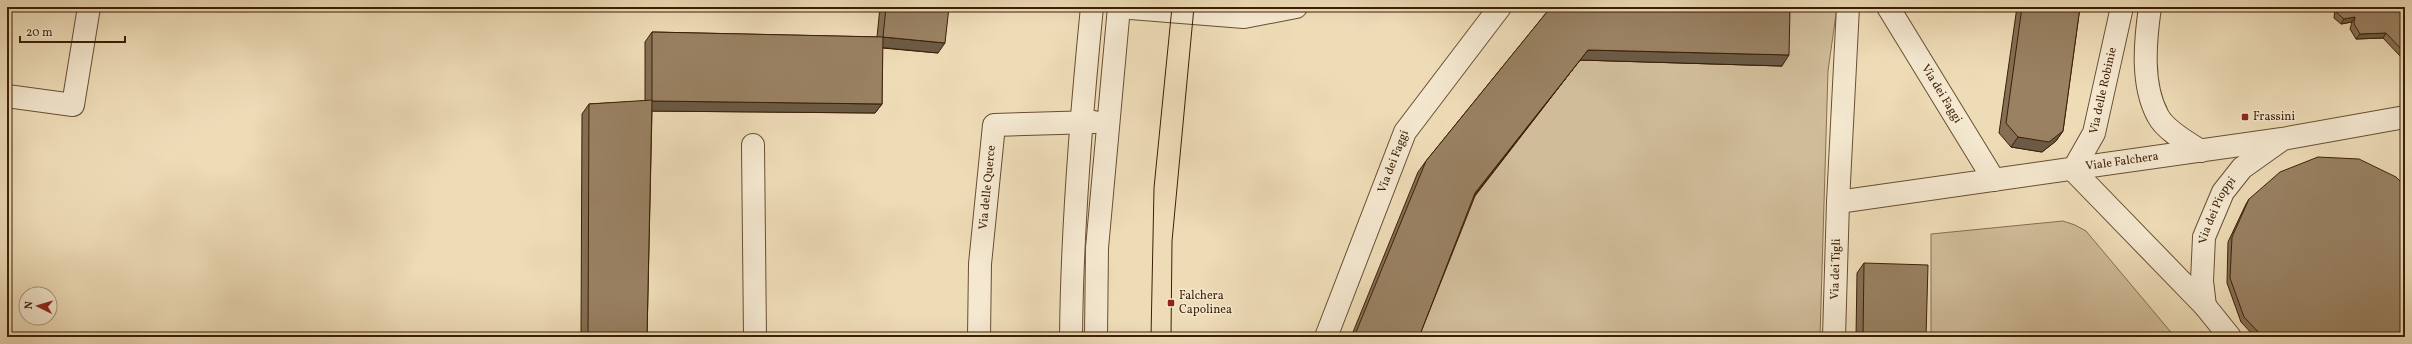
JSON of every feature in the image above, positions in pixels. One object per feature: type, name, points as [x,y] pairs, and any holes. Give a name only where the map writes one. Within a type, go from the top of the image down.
[{"type":"street","points":[[7,96],[73,105],[89,7]]},
{"type":"street","points":[[1071,337],[1072,252],[1081,122],[1092,7]]},
{"type":"street","points":[[1096,337],[1097,248],[1119,7],[1244,17],[1296,7]]},
{"type":"street","name":"Via dei Faggi","points":[[1326,337],[1405,132],[1500,7]]},
{"type":"street","points":[[1838,202],[1848,7]]},
{"type":"street","name":"Via dei Faggi","points":[[1888,7],[1994,180]]},
{"type":"street","name":"Via delle Robinie","points":[[2073,170],[2094,133],[2122,7]]},
{"type":"street","points":[[2150,7],[2146,84],[2158,118],[2181,138],[2201,151]]},
{"type":"street","name":"Viale Falchera","points":[[1838,202],[2073,170],[2282,139],[2405,117]]},
{"type":"street","name":"Via delle Querce","points":[[979,337],[980,264],[994,125],[1108,122]]},
{"type":"street","name":"Via dei Pioppi","points":[[2205,306],[2202,281],[2204,237],[2223,192],[2242,168],[2282,139]]},
{"type":"street","points":[[753,145],[755,337]]},
{"type":"street","points":[[2073,170],[2205,306],[2230,337]]},
{"type":"street","name":"Via dei Tigli","points":[[1834,337],[1838,202]]},
{"type":"shaded area","points":[[1783,7],[1837,7],[1828,71],[1820,337],[1417,337],[1473,197],[1580,60],[1782,66]]},
{"type":"shaded area","points":[[2063,221],[2086,231],[2175,337],[1931,337],[1931,234]]},
{"type":"building","points":[[886,7],[949,7],[945,43],[883,37]]},
{"type":"building","points":[[1551,7],[1790,7],[1789,55],[1588,50],[1475,193],[1419,337],[1354,337],[1426,161]]},
{"type":"building","points":[[2022,7],[2080,7],[2063,131],[2049,142],[2018,137],[2006,123]]},
{"type":"building","points":[[2338,7],[2405,7],[2405,52],[2386,33],[2360,34],[2354,24],[2355,17],[2344,19],[2337,13]]},
{"type":"building","points":[[652,32],[883,37],[882,104],[652,101]]},
{"type":"building","points":[[652,100],[647,337],[588,337],[589,104]]},
{"type":"building","points":[[2318,157],[2359,159],[2396,177],[2405,186],[2405,337],[2263,337],[2244,317],[2230,278],[2232,237],[2249,199],[2280,172]]},
{"type":"building","points":[[1864,263],[1928,265],[1926,337],[1863,337]]},
{"type":"tram line","points":[[1151,337],[1154,188],[1172,7]]},
{"type":"tram line","points":[[1171,337],[1172,241],[1194,7]]},
{"type":"place","name":"Frassini","points":[[2245,117]]},
{"type":"place","name":"Falchera Capolinea","points":[[1171,303]]}]
